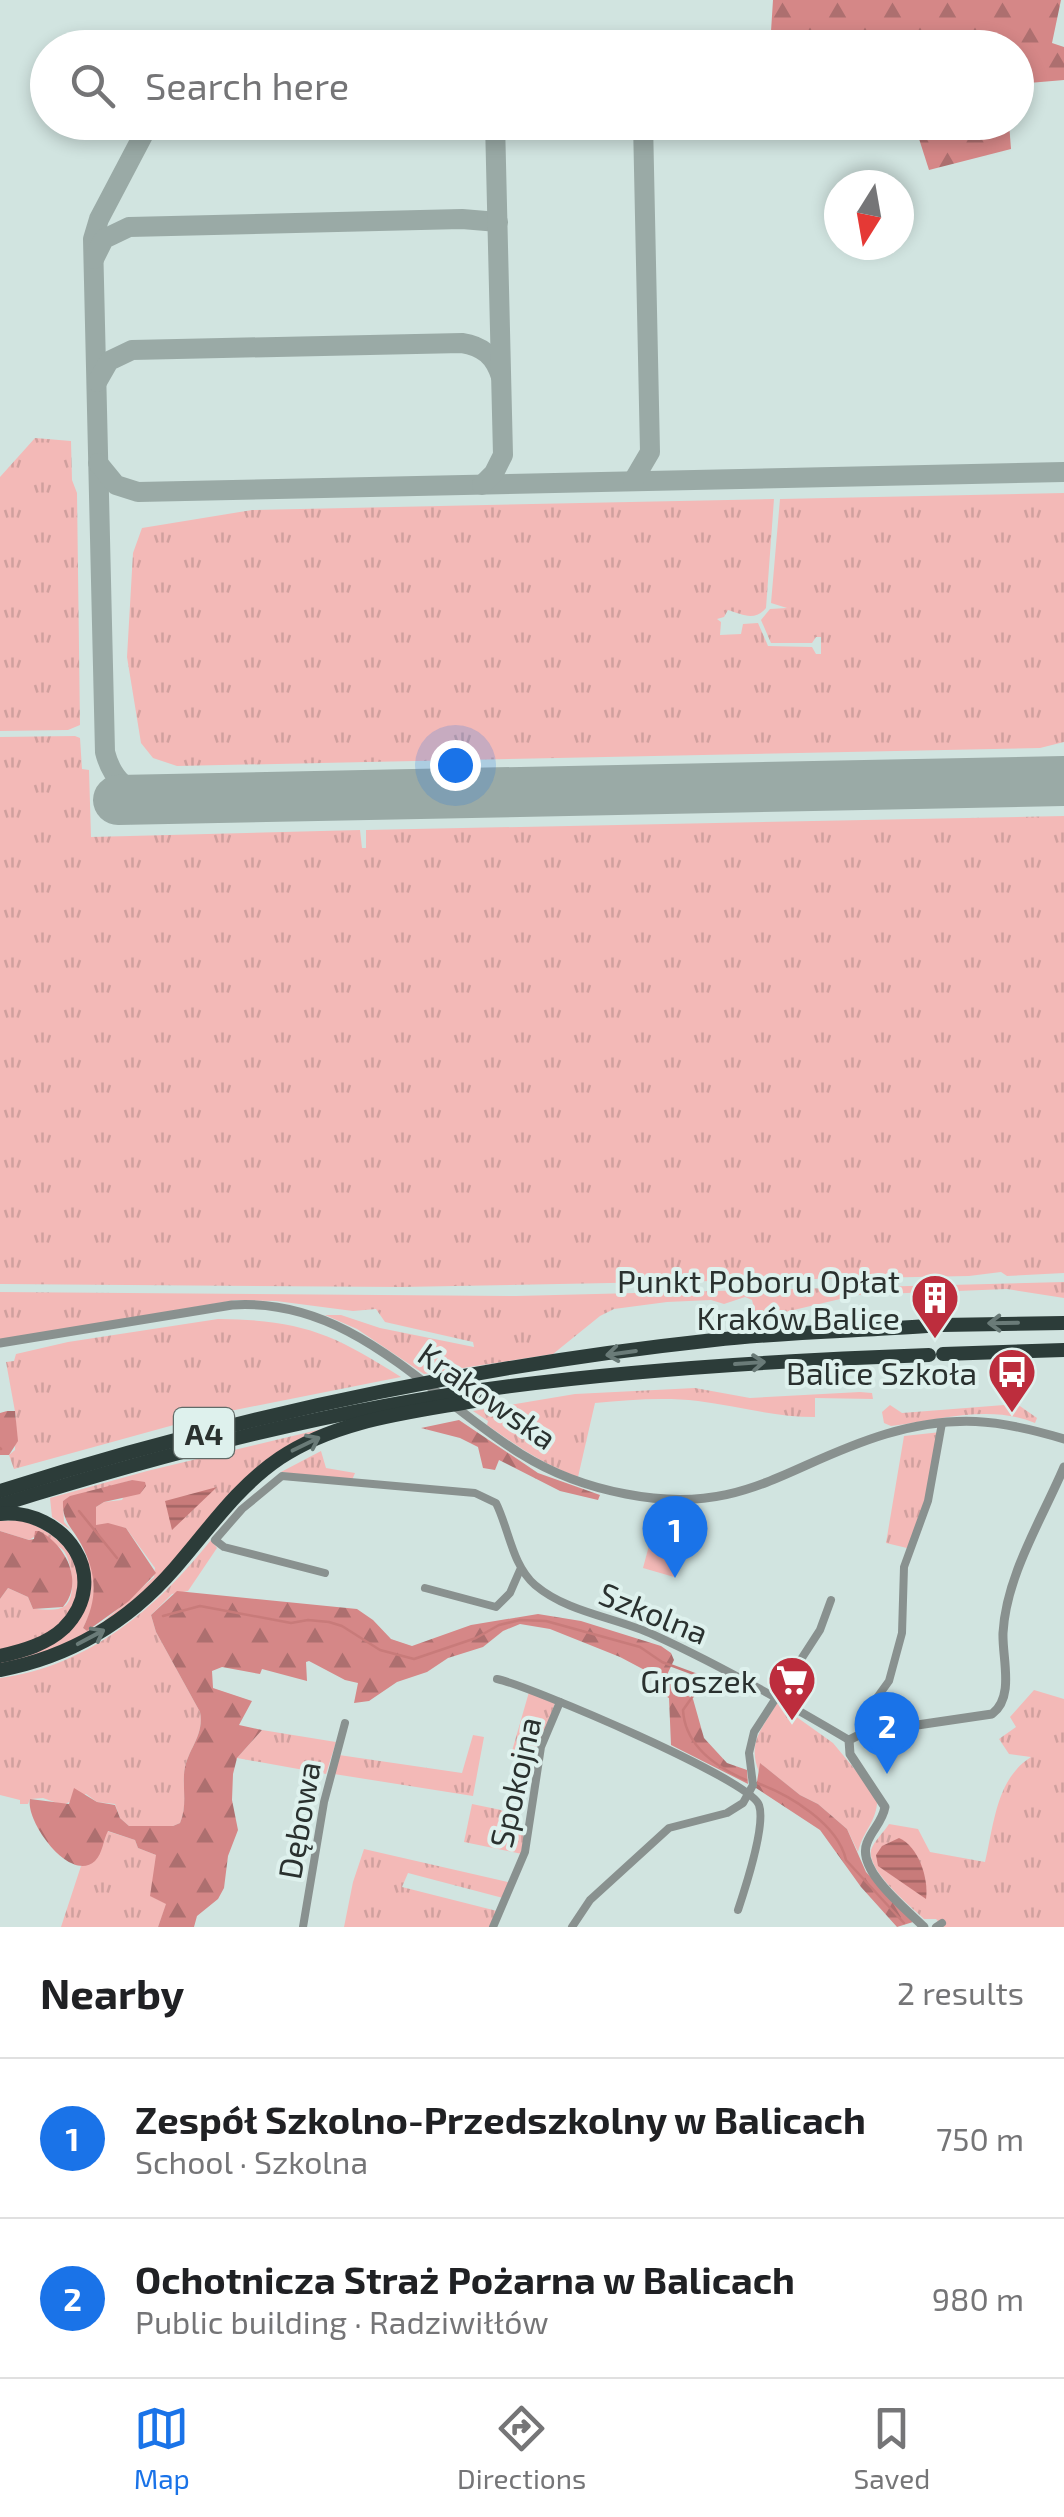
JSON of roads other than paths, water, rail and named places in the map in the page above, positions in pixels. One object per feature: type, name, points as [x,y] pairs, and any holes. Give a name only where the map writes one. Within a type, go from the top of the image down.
[{"type":"highway","name":"A4","points":[[0,1488],[254,1422],[497,1370],[712,1340],[935,1325],[1064,1323]]},
{"type":"highway","name":"A4","points":[[0,1505],[126,1467],[296,1426],[466,1393],[734,1364],[1064,1350]]},
{"type":"highway","name":"A4","points":[[0,1670],[63,1651],[127,1615],[156,1589],[248,1483],[299,1447],[362,1423],[574,1381]]},
{"type":"highway","points":[[0,1514],[26,1514],[56,1527],[77,1553],[84,1582],[78,1608],[64,1628],[41,1643],[0,1656]]},
{"type":"street","name":"Krakowska","points":[[0,1343],[223,1306],[263,1305],[305,1312],[335,1323],[395,1361],[522,1455],[567,1477],[627,1494],[675,1500],[753,1489],[881,1435],[942,1423],[998,1421],[1064,1439]]},
{"type":"street","points":[[863,1733],[871,1706],[889,1682],[902,1633],[904,1568],[928,1501],[942,1423]]},
{"type":"street","points":[[924,1927],[872,1874],[865,1847],[879,1826],[885,1807],[850,1754],[849,1740],[863,1733],[998,1710],[1005,1691],[1003,1633],[1011,1588],[1064,1467]]},
{"type":"street","points":[[325,1573],[224,1546],[215,1540],[242,1509],[282,1476],[475,1493],[496,1503],[520,1570],[510,1593],[496,1607],[425,1588]]},
{"type":"street","name":"Szkolna","points":[[520,1570],[536,1586],[568,1605],[649,1633],[775,1695],[849,1740]]},
{"type":"street","points":[[572,1927],[590,1900],[669,1828],[736,1810],[749,1795],[753,1785],[751,1739],[775,1695],[820,1630],[831,1600]]},
{"type":"street","points":[[497,1679],[671,1748],[725,1777],[760,1805],[748,1878],[738,1910]]},
{"type":"street","name":"Spokojna","points":[[492,1927],[525,1852],[541,1748],[560,1702]]},
{"type":"street","name":"Dębowa","points":[[303,1927],[324,1802],[345,1724]]},
{"type":"waterway","points":[[79,1511],[117,1558]]},
{"type":"waterway","points":[[163,1616],[200,1606],[291,1623],[329,1622],[380,1650],[414,1659],[520,1620],[546,1621],[640,1647],[662,1662],[697,1675],[700,1686],[683,1710],[689,1734],[713,1762],[746,1780]]},
{"type":"waterway","points":[[757,1783],[798,1803],[823,1823],[846,1860],[904,1923]]},
{"type":"place","name":"Punkt Poboru Opłat Kraków Balice","points":[[935,1340]]},
{"type":"place","name":"Balice Szkoła","points":[[1012,1414]]},
{"type":"place","name":"Zespół Szkolno-Przedszkolny w Balicach","points":[[675,1578]]},
{"type":"place","name":"Groszek","points":[[792,1722]]},
{"type":"place","name":"Ochotnicza Straż Pożarna w Balicach","points":[[887,1774]]}]
